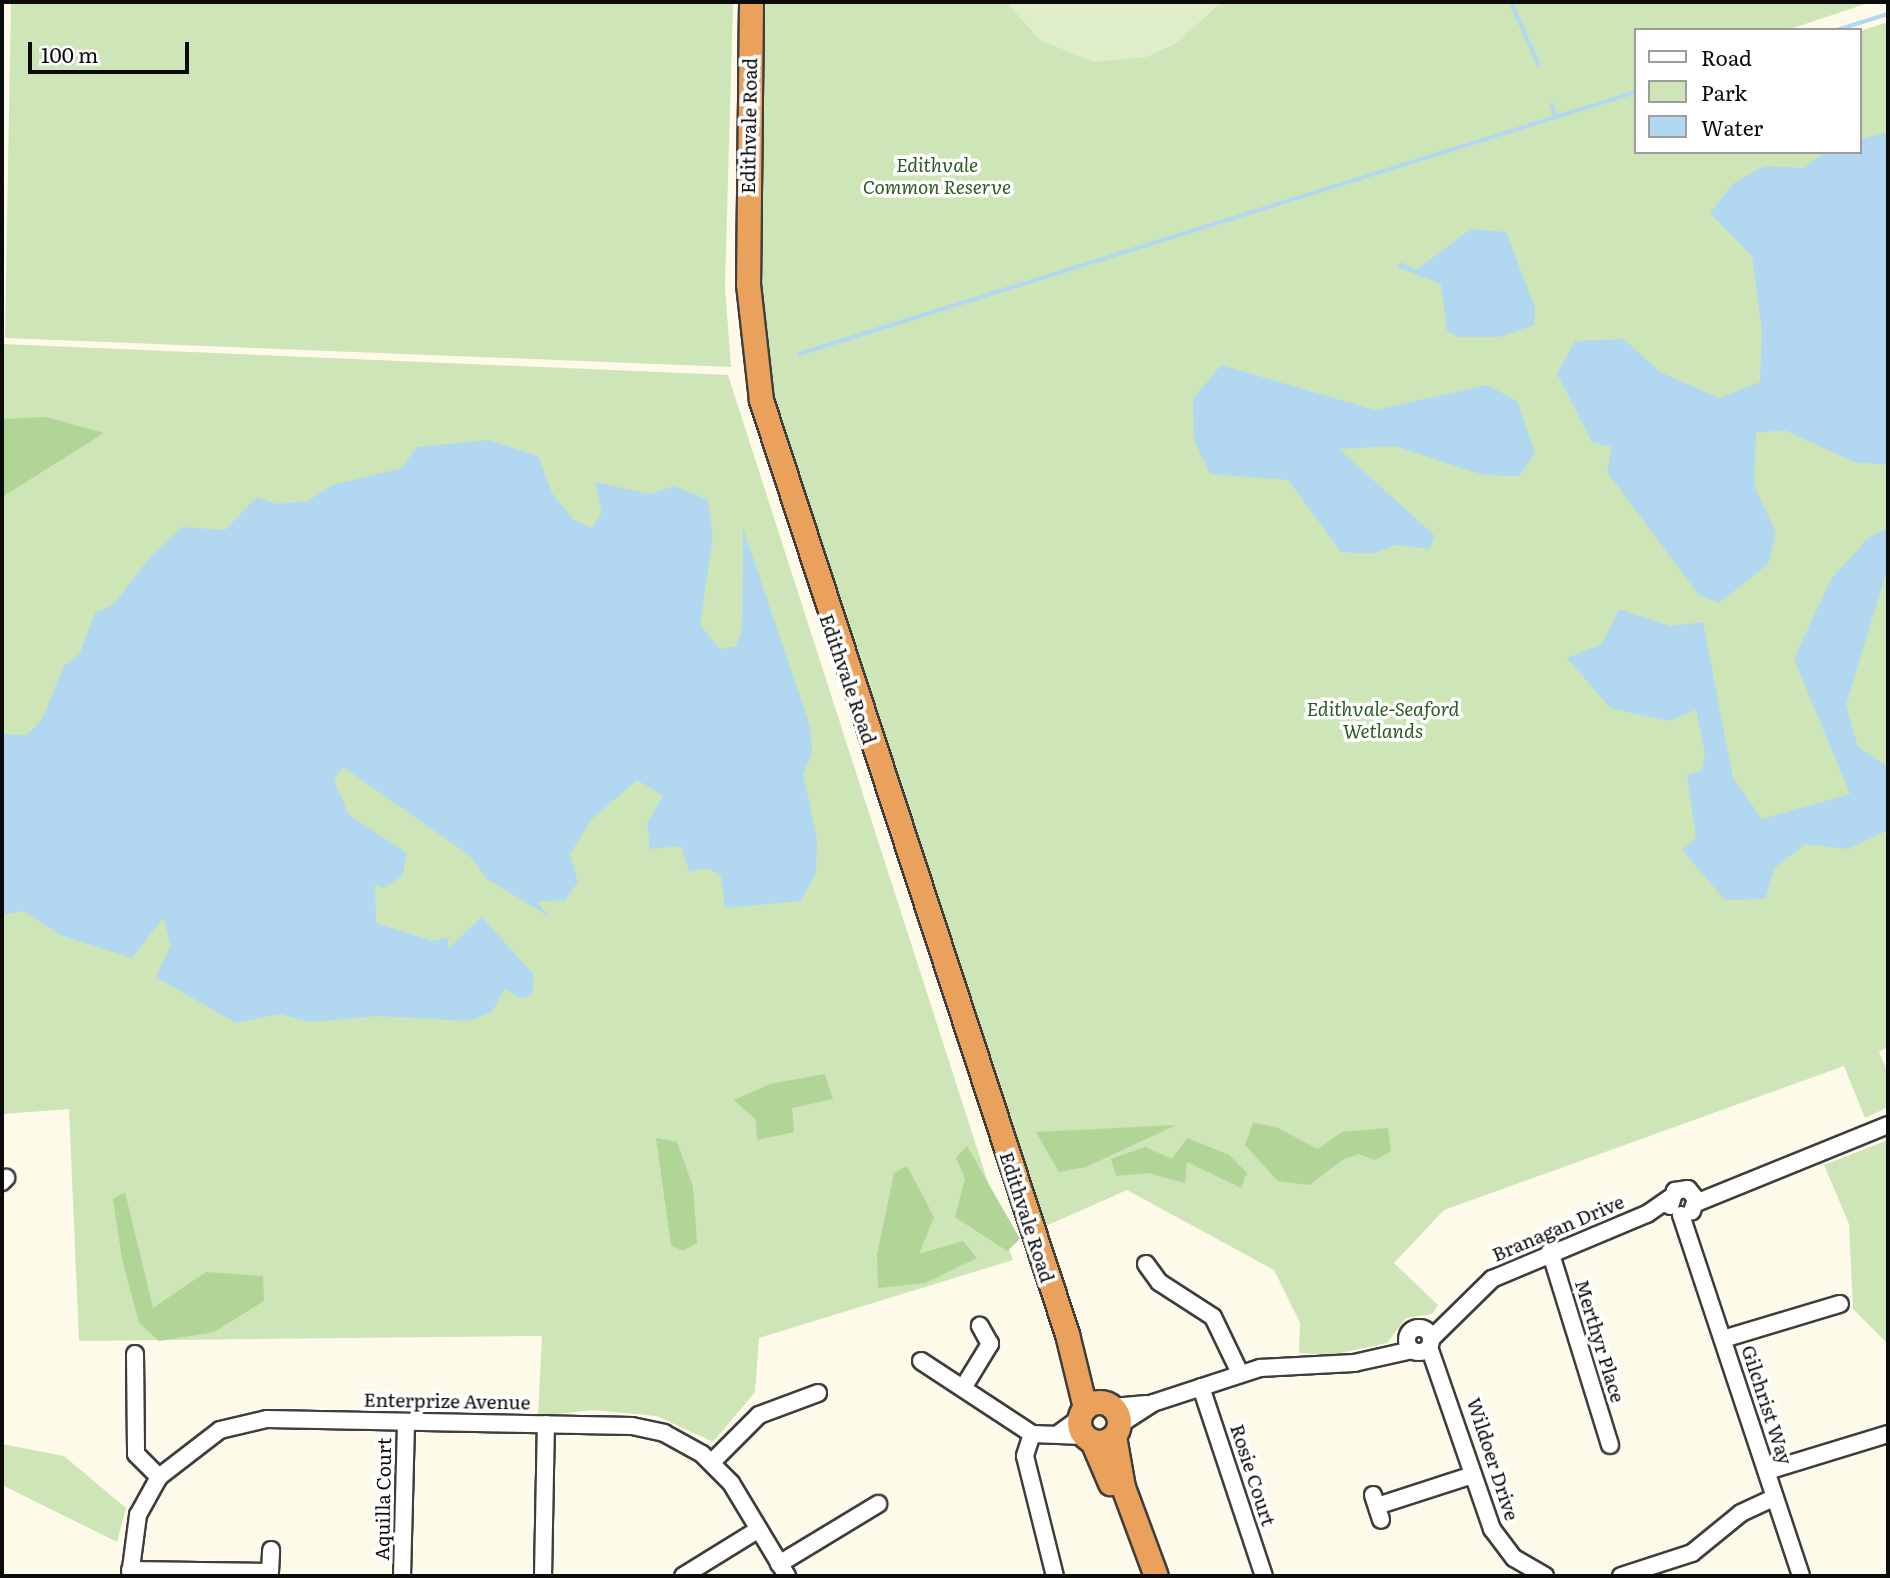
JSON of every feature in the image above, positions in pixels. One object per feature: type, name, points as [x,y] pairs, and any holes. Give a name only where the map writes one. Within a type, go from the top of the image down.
[{"type":"highway","name":"Edithvale Road","points":[[751,2],[748,284],[761,400],[1067,1334],[1156,1576]]},
{"type":"highway","name":"Edithvale Road","points":[[1098,1422],[1140,1576]]},
{"type":"street","name":"Branagan Drive","points":[[1032,1434],[1058,1434],[1240,1373],[1376,1359],[1421,1342],[1492,1279],[1550,1251],[1647,1214],[1684,1205],[1726,1186],[1888,1125]]},
{"type":"street","name":"Gilchrist Way","points":[[1684,1205],[1723,1339],[1767,1471],[1773,1498],[1801,1576]]},
{"type":"street","name":"Merthyr Place","points":[[1550,1251],[1610,1445]]},
{"type":"street","points":[[1146,1264],[1159,1282],[1213,1317],[1240,1373]]},
{"type":"street","points":[[1723,1339],[1840,1304]]},
{"type":"street","points":[[962,1388],[990,1344],[981,1325]]},
{"type":"street","name":"Wildoer Drive","points":[[1421,1342],[1441,1375],[1473,1475],[1499,1541],[1539,1575]]},
{"type":"street","points":[[135,1354],[135,1454],[159,1477]]},
{"type":"street","points":[[921,1361],[1032,1434],[1024,1456],[1054,1576]]},
{"type":"street","name":"Rosie Court","points":[[1201,1387],[1264,1576]]},
{"type":"street","points":[[712,1462],[759,1415],[818,1394]]},
{"type":"street","name":"Enterprize Avenue","points":[[130,1573],[138,1515],[159,1477],[196,1443],[241,1423],[406,1422],[643,1428],[684,1443],[712,1462],[759,1529],[783,1570]]},
{"type":"street","name":"Aquilla Court","points":[[402,1576],[406,1422]]},
{"type":"street","points":[[543,1576],[546,1424]]},
{"type":"street","points":[[1767,1471],[1888,1434]]},
{"type":"street","points":[[1377,1507],[1473,1475]]},
{"type":"street","points":[[1621,1576],[1692,1553],[1741,1513],[1773,1498]]},
{"type":"street","points":[[783,1570],[878,1503]]},
{"type":"street","points":[[682,1576],[759,1529]]},
{"type":"street","points":[[130,1573],[270,1572],[271,1550]]},
{"type":"green space","points":[[11,2],[733,2],[725,287],[731,367],[5,338]]},
{"type":"green space","name":"Edithvale-Seaford Wetlands","points":[[764,2],[1871,2],[1793,28],[1634,28],[1634,154],[1862,154],[1862,30],[1888,22],[1888,1047],[1879,1052],[1888,1072],[1888,1107],[1865,1118],[1844,1066],[1444,1210],[1394,1263],[1438,1305],[1432,1314],[1406,1318],[1387,1343],[1330,1355],[1299,1353],[1300,1323],[1274,1270],[1127,1190],[1039,1229],[777,411],[758,296]]},
{"type":"green space","points":[[1006,2],[1222,2],[1175,44],[1147,57],[1094,62],[1040,40]]},
{"type":"green space","points":[[2,344],[728,375],[1013,1260],[759,1338],[755,1392],[713,1442],[657,1416],[593,1410],[538,1416],[542,1336],[79,1341],[69,1109],[2,1114]]},
{"type":"green space","points":[[46,417],[104,433],[2,497],[2,419]]},
{"type":"green space","points":[[825,1074],[833,1099],[792,1108],[794,1132],[757,1140],[756,1120],[734,1100],[770,1084]]},
{"type":"green space","points":[[1253,1123],[1276,1127],[1318,1149],[1342,1132],[1388,1128],[1391,1151],[1375,1160],[1359,1154],[1344,1159],[1309,1185],[1278,1181],[1245,1145]]},
{"type":"green space","points":[[1176,1125],[1086,1167],[1059,1172],[1036,1132]]},
{"type":"green space","points":[[656,1138],[677,1142],[693,1187],[697,1243],[682,1251],[671,1245]]},
{"type":"green space","points":[[1187,1138],[1229,1155],[1247,1173],[1241,1188],[1187,1162],[1185,1183],[1148,1173],[1116,1176],[1111,1159],[1145,1147],[1172,1159]]},
{"type":"green space","points":[[1888,1140],[1888,1344],[1853,1309],[1849,1224],[1824,1165]]},
{"type":"green space","points":[[967,1146],[1020,1239],[1007,1251],[955,1217],[965,1179],[956,1158]]},
{"type":"green space","points":[[907,1166],[934,1217],[919,1254],[963,1241],[977,1258],[925,1283],[878,1288],[877,1255],[894,1173]]},
{"type":"green space","points":[[125,1192],[153,1308],[206,1272],[263,1276],[264,1301],[214,1332],[159,1341],[139,1323],[122,1259],[113,1199]]},
{"type":"green space","points":[[2,1444],[64,1456],[126,1508],[117,1542],[2,1485]]},
{"type":"water","points":[[1888,132],[1888,465],[1854,462],[1784,430],[1756,433],[1754,485],[1776,533],[1768,564],[1719,603],[1699,595],[1607,472],[1612,447],[1592,442],[1557,374],[1575,341],[1624,339],[1660,372],[1719,398],[1760,382],[1762,332],[1752,256],[1710,213],[1734,183],[1764,166],[1803,168],[1823,154],[1862,154],[1862,138]]},
{"type":"water","points":[[1471,229],[1506,232],[1535,308],[1534,325],[1499,337],[1459,337],[1447,331],[1441,284],[1397,267],[1401,262],[1416,270]]},
{"type":"water","points":[[1221,365],[1375,410],[1487,385],[1517,401],[1535,453],[1519,476],[1483,475],[1395,446],[1339,449],[1435,536],[1430,549],[1396,545],[1372,554],[1341,552],[1288,480],[1210,474],[1194,440],[1193,399]]},
{"type":"water","points":[[489,440],[538,456],[552,493],[573,519],[592,528],[602,512],[595,482],[650,494],[674,486],[708,500],[713,536],[700,625],[720,649],[736,646],[742,629],[743,528],[810,726],[812,753],[803,774],[817,839],[816,872],[801,901],[725,908],[721,875],[707,868],[689,872],[681,846],[650,849],[647,823],[663,796],[637,780],[591,820],[570,854],[578,882],[565,900],[537,902],[550,917],[487,879],[469,855],[343,767],[334,780],[349,815],[407,853],[403,875],[384,888],[375,884],[376,923],[433,941],[448,937],[448,949],[482,917],[534,975],[532,995],[519,998],[505,988],[492,1012],[468,1021],[378,1016],[311,1022],[279,1014],[236,1023],[156,977],[171,945],[163,918],[132,958],[60,935],[23,911],[2,915],[2,734],[27,735],[42,719],[64,666],[80,653],[95,613],[113,605],[150,557],[182,527],[225,530],[257,497],[277,504],[308,501],[332,485],[402,468],[417,447]]},
{"type":"water","points":[[1888,528],[1888,566],[1846,705],[1858,747],[1888,767],[1888,830],[1848,849],[1805,844],[1775,868],[1765,899],[1725,900],[1682,850],[1696,838],[1687,775],[1701,771],[1705,754],[1696,710],[1668,721],[1610,708],[1567,658],[1602,644],[1619,609],[1671,626],[1703,622],[1733,778],[1762,819],[1850,794],[1794,659],[1831,579],[1868,538]]},
{"type":"waterway","points":[[1511,2],[1539,65]]},
{"type":"waterway","points":[[1843,28],[1888,14]]},
{"type":"waterway","points":[[799,354],[1634,93]]},
{"type":"waterway","points":[[1552,105],[1556,117]]},
{"type":"park label","name":"Edithvale Common Reserve","points":[[937,176]]}]
